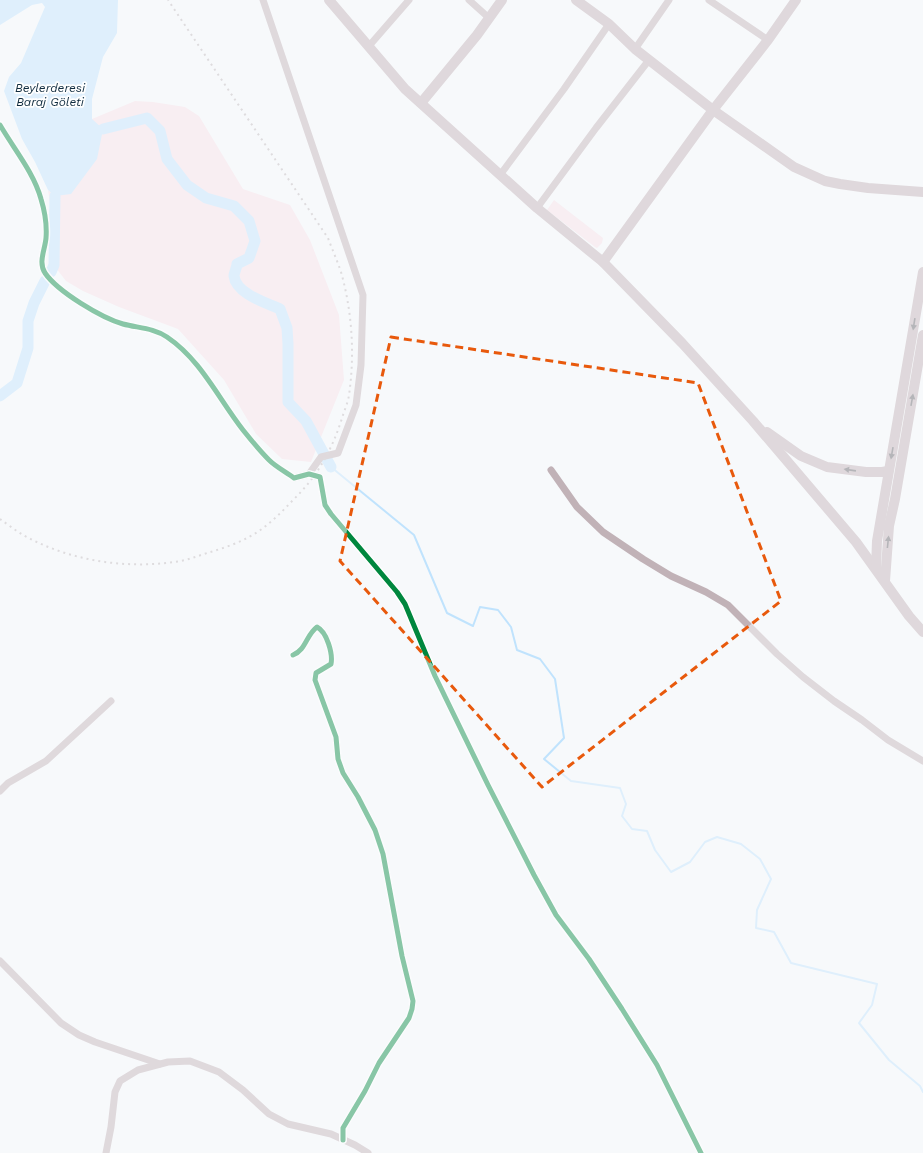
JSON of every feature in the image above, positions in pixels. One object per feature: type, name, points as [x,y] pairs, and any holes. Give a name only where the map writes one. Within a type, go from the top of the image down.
[{"type":"main road","points":[[329,0],[405,89],[537,208],[603,262],[682,342],[856,542],[909,616],[923,632]]},
{"type":"main road","points":[[421,103],[477,35],[502,0]]},
{"type":"main road","points":[[576,0],[609,24],[635,49],[713,110],[790,164],[813,176],[840,184],[868,188],[923,192]]},
{"type":"main road","points":[[603,262],[713,110],[768,40],[796,0]]},
{"type":"main road","points":[[876,568],[877,541],[888,471],[923,272]]},
{"type":"main road","points":[[885,581],[889,526],[922,341]]},
{"type":"main road","points":[[753,422],[801,456],[827,467],[866,472],[888,471]]},
{"type":"street","points":[[263,0],[363,295],[361,365],[356,405],[338,453],[321,457],[309,474]]},
{"type":"street","points":[[369,46],[409,0]]},
{"type":"street","points":[[469,0],[489,18]]},
{"type":"street","points":[[635,49],[670,0]]},
{"type":"street","points":[[709,0],[768,40]]},
{"type":"street","points":[[500,175],[564,89],[609,24]]},
{"type":"street","points":[[537,208],[596,128],[649,60]]},
{"type":"street","points":[[0,125],[33,179],[41,198],[46,219],[46,239],[41,265],[51,280],[80,305],[122,323],[154,330],[166,336],[183,349],[215,388],[243,429],[270,460],[294,478],[309,474],[320,476],[325,505],[397,592],[405,604],[435,676],[534,875],[556,915],[589,959],[619,1003],[657,1065],[701,1153]]},
{"type":"street","points":[[551,470],[577,507],[604,532],[671,576],[728,604],[777,654],[804,677],[888,740],[923,761]]},
{"type":"street","points":[[293,655],[299,653],[313,630],[317,627],[321,629],[328,641],[332,659],[331,664],[316,673],[315,680],[336,737],[338,759],[343,773],[375,830],[383,854],[389,879],[393,911],[402,956],[413,1002],[410,1018],[379,1063],[343,1128],[343,1140]]},
{"type":"street","points":[[0,791],[8,783],[46,761],[112,701]]},
{"type":"street","points":[[0,961],[61,1023],[79,1035],[160,1064]]},
{"type":"street","points":[[106,1153],[115,1092],[120,1080],[138,1070],[160,1064],[190,1061],[219,1072],[243,1090],[269,1114],[288,1124],[331,1134],[368,1153]]},
{"type":"highlighted area","points":[[391,337],[698,383],[781,601],[542,787],[340,561]]},
{"type":"shaded area","points":[[135,101],[185,107],[199,116],[243,189],[290,205],[310,240],[339,315],[344,380],[311,462],[282,459],[256,434],[224,380],[178,329],[119,307],[83,291],[66,281],[49,259],[53,224],[48,190],[55,196],[92,119]]},
{"type":"shaded area","points":[[554,200],[603,238],[602,243],[597,248],[547,210]]},
{"type":"water","name":"Beylerderesi Baraj Göleti","points":[[0,0],[118,0],[117,33],[103,57],[92,99],[92,119],[103,129],[97,159],[71,194],[55,196],[48,190],[22,139],[4,91],[9,77],[21,63],[45,7],[42,3],[32,5],[0,25]]},
{"type":"waterway","points":[[103,129],[147,118],[160,131],[167,159],[187,185],[206,198],[234,206],[249,221],[255,241],[249,258],[237,264],[234,276],[240,288],[246,293],[260,301],[280,309],[287,328],[288,402],[306,421],[331,467]]},
{"type":"waterway","points":[[51,272],[54,265],[55,196]]},
{"type":"waterway","points":[[0,396],[17,383],[28,348],[28,321],[34,303],[45,281]]},
{"type":"waterway","points":[[331,467],[414,535],[447,613],[473,626],[480,607],[498,610],[511,627],[517,650],[540,659],[555,679],[564,738],[544,759],[571,781],[620,788],[626,804],[622,816],[632,829],[647,831],[655,850],[671,872],[690,862],[705,842],[717,837],[741,844],[760,859],[771,879],[757,910],[756,928],[774,932],[791,963],[877,984],[872,1005],[859,1023],[889,1060],[920,1086],[923,1092]]},
{"type":"railway","points":[[0,519],[23,535],[41,544],[79,557],[120,564],[161,564],[181,561],[218,550],[244,540],[267,525],[302,491],[310,481],[324,461],[339,427],[349,395],[352,348],[350,317],[345,287],[328,238],[168,0]]},
{"type":"cycle path","points":[[0,125],[29,170],[38,189],[45,214],[46,228],[42,265],[45,273],[51,280],[70,296],[114,321],[157,332],[167,337],[190,357],[243,430],[272,463],[294,478],[309,474],[320,477],[325,505],[331,514],[397,592],[405,604],[435,676],[534,875],[556,915],[589,959],[657,1065],[701,1153]]},
{"type":"cycle path","points":[[293,655],[301,650],[310,634],[317,627],[324,633],[330,649],[331,664],[316,673],[315,680],[336,737],[338,759],[343,773],[358,797],[375,830],[383,854],[402,956],[413,1001],[409,1018],[379,1063],[365,1091],[343,1128],[343,1140]]}]
